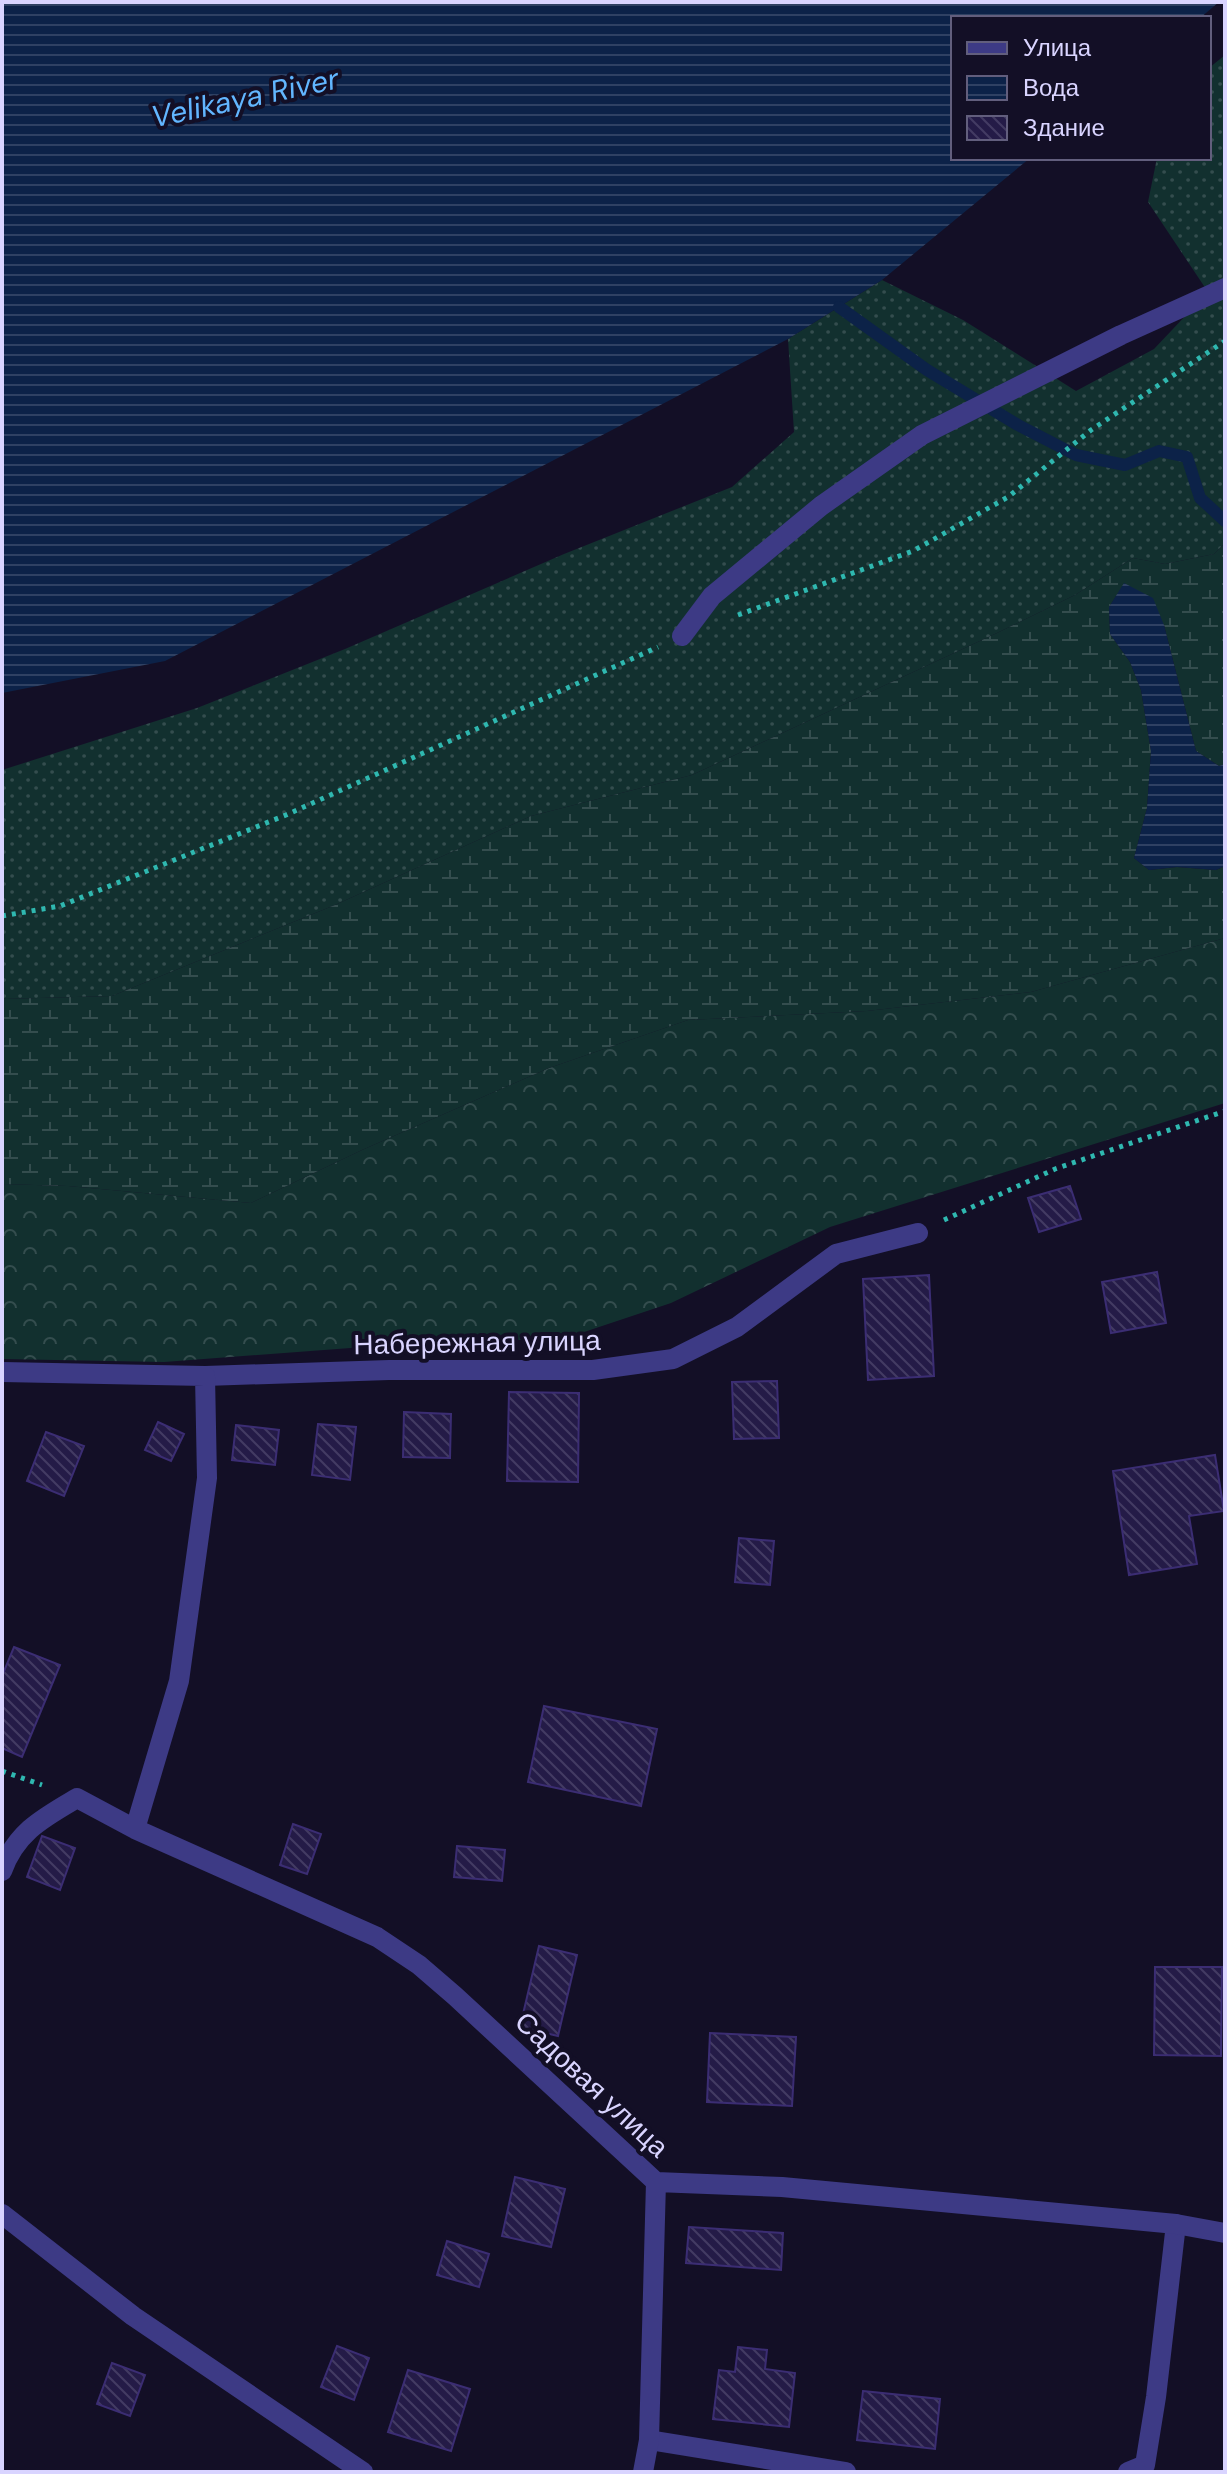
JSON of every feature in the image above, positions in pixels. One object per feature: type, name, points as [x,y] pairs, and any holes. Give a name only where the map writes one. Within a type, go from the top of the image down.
[{"type":"street","points":[[682,636],[712,596],[821,506],[922,435],[1121,335],[1225,288]]},
{"type":"street","name":"Набережная улица","points":[[2,1372],[205,1376],[389,1370],[593,1370],[673,1359],[737,1327],[836,1254],[918,1233]]},
{"type":"street","points":[[135,1829],[179,1681],[207,1478],[205,1376]]},
{"type":"street","name":"Садовая улица","points":[[2,1871],[10,1849],[37,1821],[77,1798],[135,1829],[377,1937],[455,1996],[656,2182],[782,2187],[1176,2224],[1225,2233]]},
{"type":"street","points":[[643,2472],[649,2440],[656,2182]]},
{"type":"street","points":[[2,2214],[133,2316],[363,2472]]},
{"type":"street","points":[[1128,2472],[1145,2465],[1176,2224]]},
{"type":"street","points":[[649,2440],[846,2472]]},
{"type":"path","points":[[2,916],[60,906],[286,815],[682,636],[913,551],[1008,497],[1091,430],[1225,341]]},
{"type":"path","points":[[918,1233],[1055,1169],[1225,1111]]},
{"type":"green space","points":[[1225,55],[1225,543],[1214,554],[1165,564],[1133,558],[1075,595],[692,775],[531,816],[335,905],[112,996],[2,999],[2,770],[197,708],[732,487],[794,432],[788,339],[882,280],[963,320],[1076,391],[1154,349],[1208,292],[1148,202],[1157,160],[1211,160],[1211,66]]},
{"type":"green space","points":[[1225,543],[1225,764],[1219,766],[1196,751],[1164,625],[1124,584],[1109,607],[1110,634],[1130,662],[1141,690],[1151,751],[1147,808],[1134,858],[1149,870],[1177,867],[1216,870],[1225,866],[1225,938],[1031,992],[867,1011],[688,1020],[549,1068],[362,1150],[251,1203],[68,1186],[2,1184],[2,999],[112,996],[335,905],[531,816],[692,775],[1075,595],[1133,558],[1165,564],[1214,554]]},
{"type":"green space","points":[[1225,938],[1225,1103],[830,1227],[671,1303],[563,1339],[430,1342],[164,1362],[2,1359],[2,1184],[68,1186],[251,1203],[362,1150],[549,1068],[688,1020],[867,1011],[1031,992]]},
{"type":"water","name":"Velikaya River","points":[[2,2],[1219,2],[1202,16],[951,16],[951,160],[1028,160],[882,280],[788,339],[165,661],[2,693]]},
{"type":"water","points":[[1124,583],[1153,598],[1164,625],[1196,751],[1219,766],[1225,764],[1225,866],[1216,870],[1177,867],[1149,870],[1134,858],[1147,808],[1151,751],[1141,690],[1130,662],[1110,634],[1109,607]]},
{"type":"building","points":[[1070,1186],[1081,1219],[1039,1232],[1028,1198]]},
{"type":"building","points":[[1157,1272],[1166,1323],[1111,1333],[1102,1282]]},
{"type":"building","points":[[929,1275],[934,1376],[868,1380],[863,1279]]},
{"type":"building","points":[[777,1381],[779,1438],[734,1439],[732,1382]]},
{"type":"building","points":[[509,1392],[579,1393],[578,1482],[507,1481]]},
{"type":"building","points":[[404,1412],[451,1414],[450,1458],[403,1457]]},
{"type":"building","points":[[158,1422],[184,1434],[171,1461],[145,1450]]},
{"type":"building","points":[[318,1424],[356,1427],[350,1480],[312,1475]]},
{"type":"building","points":[[236,1425],[279,1430],[275,1465],[232,1460]]},
{"type":"building","points":[[46,1432],[84,1446],[64,1496],[27,1481]]},
{"type":"building","points":[[1215,1455],[1224,1511],[1189,1516],[1197,1564],[1129,1575],[1113,1471]]},
{"type":"building","points":[[739,1538],[774,1541],[770,1585],[735,1582]]},
{"type":"building","points":[[14,1647],[60,1665],[22,1757],[2,1748],[2,1676]]},
{"type":"building","points":[[544,1706],[657,1729],[641,1806],[528,1782]]},
{"type":"building","points":[[293,1824],[321,1834],[307,1874],[280,1865]]},
{"type":"building","points":[[42,1836],[75,1848],[60,1890],[27,1877]]},
{"type":"building","points":[[457,1846],[505,1850],[502,1881],[454,1877]]},
{"type":"building","points":[[539,1946],[577,1955],[558,2036],[520,2027]]},
{"type":"building","points":[[1155,1967],[1222,1967],[1221,2056],[1154,2055]]},
{"type":"building","points":[[710,2033],[796,2037],[792,2106],[707,2102]]},
{"type":"building","points":[[515,2177],[565,2189],[551,2247],[502,2236]]},
{"type":"building","points":[[689,2227],[783,2233],[781,2270],[686,2263]]},
{"type":"building","points":[[447,2241],[489,2254],[479,2287],[437,2275]]},
{"type":"building","points":[[337,2346],[369,2358],[354,2400],[321,2387]]},
{"type":"building","points":[[738,2347],[767,2350],[765,2369],[795,2373],[789,2427],[713,2419],[719,2370],[735,2372]]},
{"type":"building","points":[[112,2363],[145,2375],[130,2416],[97,2404]]},
{"type":"building","points":[[408,2370],[470,2389],[451,2451],[388,2432]]},
{"type":"building","points":[[863,2391],[940,2399],[935,2449],[857,2440]]},
{"type":"waterway","points":[[839,307],[927,370],[1018,425],[1076,455],[1125,465],[1159,451],[1187,457],[1200,498],[1225,521]]}]
